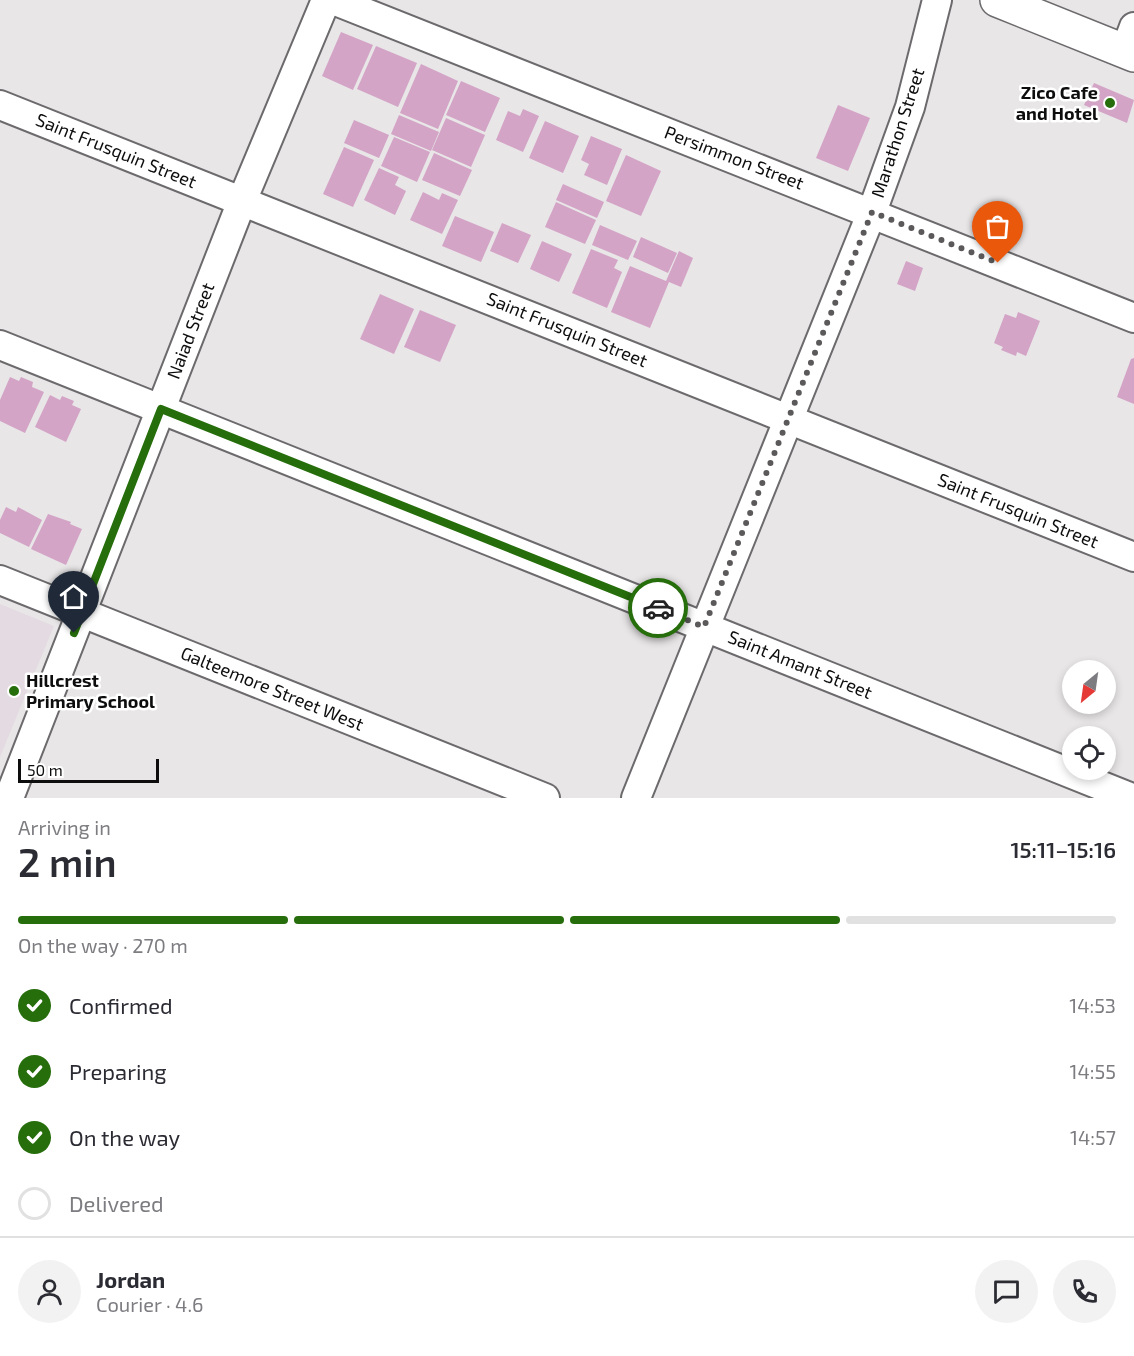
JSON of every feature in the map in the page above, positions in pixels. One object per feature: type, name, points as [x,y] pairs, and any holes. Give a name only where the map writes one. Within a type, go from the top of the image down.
[{"type":"main road","points":[[997,0],[1131,44]]},
{"type":"street","name":"Naiad Street","points":[[9,798],[243,201],[326,0]]},
{"type":"street","name":"Persimmon Street","points":[[333,0],[872,212],[1134,318]]},
{"type":"street","name":"Marathon Street","points":[[636,798],[872,212],[910,107],[937,0]]},
{"type":"street","name":"Saint Frusquin Street","points":[[0,105],[1134,557]]},
{"type":"street","name":"Saint Amant Street","points":[[0,345],[1132,798]]},
{"type":"street","name":"Galteemore Street West","points":[[0,580],[545,798]]},
{"type":"shaded area","name":"Hillcrest Primary School","points":[[0,604],[54,626],[0,757]]},
{"type":"building","points":[[341,32],[373,45],[353,90],[322,76]]},
{"type":"building","points":[[376,46],[417,63],[398,107],[357,89]]},
{"type":"building","points":[[421,64],[458,81],[438,129],[400,113]]},
{"type":"building","points":[[461,81],[500,98],[485,132],[446,115]]},
{"type":"building","name":"Zico Cafe and Hotel","points":[[1094,83],[1134,100],[1127,123],[1084,105]]},
{"type":"building","points":[[838,105],[870,118],[848,171],[816,158]]},
{"type":"building","points":[[523,109],[539,116],[523,152],[496,140],[508,111],[520,116]]},
{"type":"building","points":[[399,115],[439,132],[431,151],[391,134]]},
{"type":"building","points":[[446,118],[485,135],[471,167],[432,150]]},
{"type":"building","points":[[354,120],[389,135],[379,158],[344,143]]},
{"type":"building","points":[[545,121],[579,136],[563,173],[529,158]]},
{"type":"building","points":[[591,136],[622,149],[607,185],[584,175],[589,164],[581,160]]},
{"type":"building","points":[[394,137],[430,152],[417,182],[381,166]]},
{"type":"building","points":[[344,147],[374,160],[353,207],[323,194]]},
{"type":"building","points":[[434,153],[472,170],[460,196],[422,180]]},
{"type":"building","points":[[626,155],[661,171],[641,216],[606,201]]},
{"type":"building","points":[[379,168],[399,177],[395,185],[406,191],[395,215],[364,200]]},
{"type":"building","points":[[563,184],[604,202],[597,218],[556,200]]},
{"type":"building","points":[[423,192],[439,200],[442,193],[458,200],[442,234],[410,220]]},
{"type":"building","points":[[556,202],[596,220],[585,244],[545,227]]},
{"type":"building","points":[[455,216],[494,232],[481,262],[442,246]]},
{"type":"building","points":[[502,223],[531,235],[518,263],[490,251]]},
{"type":"building","points":[[600,225],[637,241],[628,260],[592,245]]},
{"type":"building","points":[[641,237],[677,253],[668,273],[633,257]]},
{"type":"building","points":[[542,241],[572,254],[559,282],[530,269]]},
{"type":"building","points":[[591,249],[618,260],[614,268],[622,272],[607,308],[572,293]]},
{"type":"building","points":[[679,251],[693,258],[681,287],[669,282],[650,328],[611,312],[630,266],[666,281]]},
{"type":"building","points":[[906,261],[923,268],[915,291],[897,284]]},
{"type":"building","points":[[380,294],[414,309],[394,354],[360,339]]},
{"type":"building","points":[[420,310],[456,325],[440,362],[404,347]]},
{"type":"building","points":[[1018,312],[1040,321],[1026,356],[1017,352],[1016,356],[1001,350],[1003,347],[994,343],[1005,314],[1016,318]]},
{"type":"building","points":[[1134,358],[1134,404],[1117,397],[1131,359]]},
{"type":"building","points":[[10,377],[19,381],[21,377],[33,382],[32,387],[44,392],[25,433],[0,421],[0,400]]},
{"type":"building","points":[[50,395],[60,400],[62,396],[74,401],[72,405],[81,409],[66,442],[35,427]]},
{"type":"building","points":[[6,507],[16,512],[18,507],[42,520],[29,547],[0,533],[0,520]]},
{"type":"building","points":[[48,514],[71,522],[70,524],[82,529],[66,565],[31,549]]},
{"type":"way so far","points":[[658,608],[704,627],[872,212],[998,263]]},
{"type":"place","name":"Zico Cafe and Hotel","points":[[1110,103]]},
{"type":"place","name":"Hillcrest Primary School","points":[[14,691]]},
{"type":"route","points":[[74,633],[161,409],[658,608]]}]
